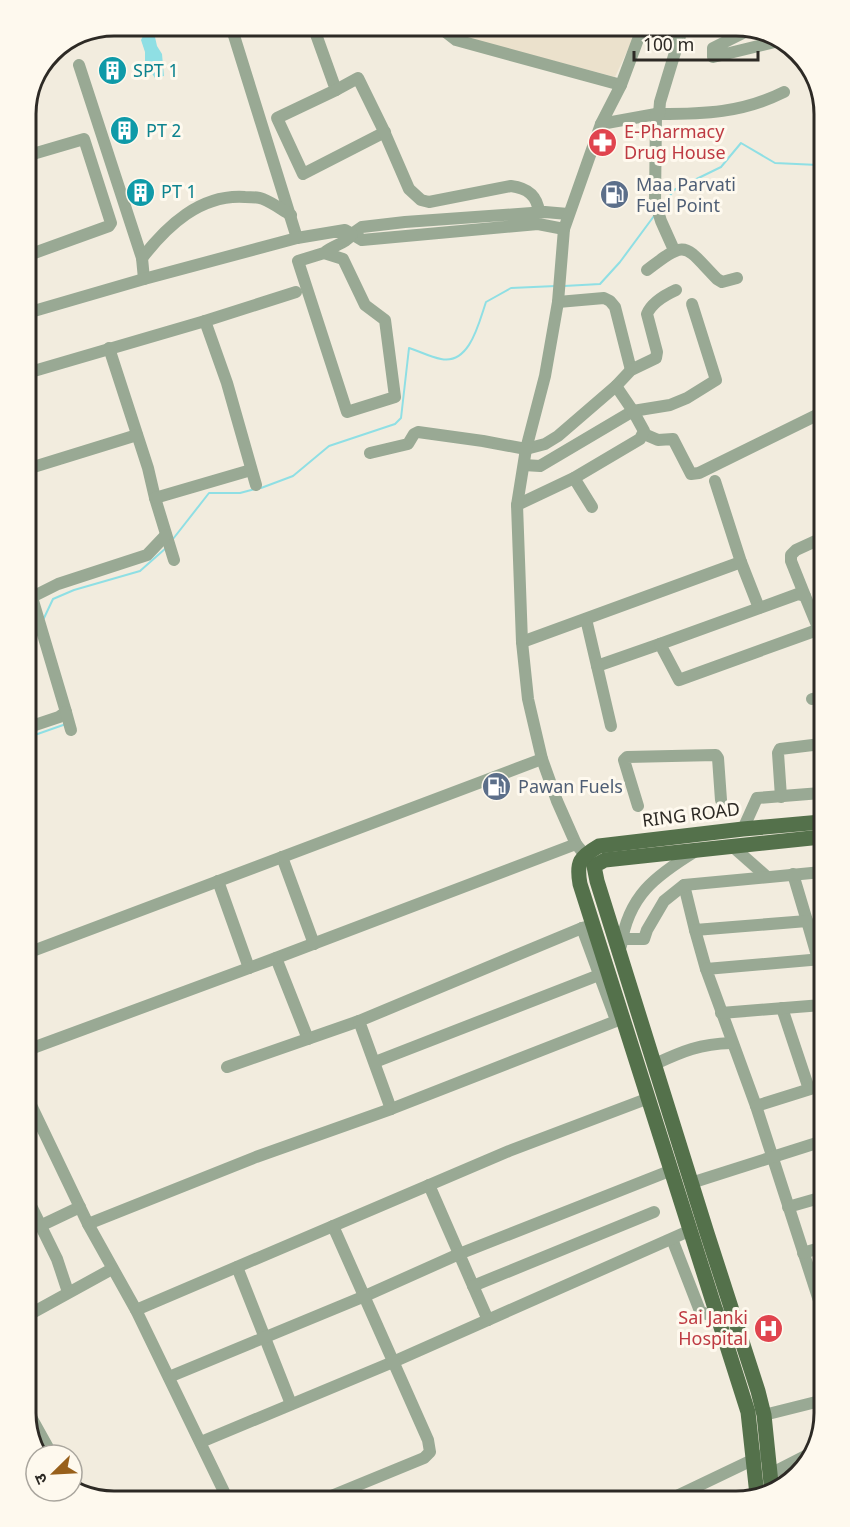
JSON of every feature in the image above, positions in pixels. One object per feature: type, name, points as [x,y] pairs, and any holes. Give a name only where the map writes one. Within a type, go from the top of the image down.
[{"type":"main road","name":"RING ROAD","points":[[583,858],[599,846],[814,823]]},
{"type":"main road","name":"RING ROAD","points":[[583,858],[605,860],[814,838]]},
{"type":"main road","points":[[583,858],[580,884],[588,926],[649,1098],[748,1412],[756,1488]]},
{"type":"main road","points":[[583,858],[597,881],[621,946],[691,1183],[759,1391],[769,1452],[771,1482]]},
{"type":"street","points":[[234,36],[297,238]]},
{"type":"street","points":[[317,36],[336,90]]},
{"type":"street","points":[[451,36],[456,40],[621,85]]},
{"type":"street","points":[[36,1046],[314,944],[583,858],[542,759],[528,699],[522,642],[517,506],[526,449],[545,376],[558,301],[564,229],[601,124],[621,85],[639,36]]},
{"type":"street","points":[[674,250],[658,211],[658,114],[679,36]]},
{"type":"street","points":[[737,36],[713,48],[713,57],[769,43]]},
{"type":"street","points":[[79,65],[141,258],[144,279]]},
{"type":"street","points":[[385,132],[303,174],[277,118],[358,78],[385,132],[409,189],[421,200],[429,202],[511,186],[524,187],[530,191],[538,205],[539,212]]},
{"type":"street","points":[[601,124],[658,114],[724,112],[762,103],[784,92]]},
{"type":"street","points":[[36,153],[84,139],[111,223],[109,226],[36,252]]},
{"type":"street","points":[[141,258],[161,233],[185,213],[232,196],[262,198],[291,215]]},
{"type":"street","points":[[421,200],[423,220]]},
{"type":"street","points":[[324,253],[343,259],[365,305],[385,320],[395,397],[347,412],[298,261],[324,253],[348,241],[352,234],[362,227],[423,220],[539,212],[568,214]]},
{"type":"street","points":[[36,310],[297,238],[345,230],[362,240],[538,224],[564,229]]},
{"type":"street","points":[[647,270],[674,250],[680,249],[690,251],[722,282],[737,278]]},
{"type":"street","points":[[370,453],[408,444],[418,432],[526,449],[545,444],[558,436],[616,386],[631,370],[657,356],[647,314],[661,298],[676,290]]},
{"type":"street","points":[[36,370],[296,292]]},
{"type":"street","points":[[558,301],[604,298],[610,301],[615,307],[631,370]]},
{"type":"street","points":[[524,465],[540,466],[633,411],[670,405],[687,398],[716,380],[692,304]]},
{"type":"street","points":[[205,321],[227,383],[256,485]]},
{"type":"street","points":[[36,595],[58,584],[169,546],[109,348]]},
{"type":"street","points":[[616,386],[633,411],[644,434],[657,440],[672,439],[691,474],[699,473],[814,416]]},
{"type":"street","points":[[517,506],[574,478],[640,439],[644,434]]},
{"type":"street","points":[[36,467],[137,435]]},
{"type":"street","points":[[155,498],[251,470]]},
{"type":"street","points":[[574,478],[592,507]]},
{"type":"street","points":[[715,481],[741,562],[759,608]]},
{"type":"street","points":[[814,542],[796,550],[791,555],[791,561],[814,616]]},
{"type":"street","points":[[522,642],[741,562]]},
{"type":"street","points":[[597,666],[798,594],[805,596]]},
{"type":"street","points":[[586,619],[611,726]]},
{"type":"street","points":[[36,631],[69,722],[59,717],[36,725]]},
{"type":"street","points":[[660,644],[677,678],[683,680],[814,632]]},
{"type":"street","points":[[781,797],[778,753],[780,749],[814,745]]},
{"type":"street","points":[[638,806],[624,760],[627,757],[716,755],[721,800]]},
{"type":"street","points":[[36,950],[542,759]]},
{"type":"street","points":[[743,829],[757,798],[814,795]]},
{"type":"street","points":[[732,846],[766,876]]},
{"type":"street","points":[[621,946],[630,912],[639,896],[653,879],[699,849]]},
{"type":"street","points":[[282,857],[314,944]]},
{"type":"street","points":[[621,946],[644,939],[664,901],[684,885],[814,873]]},
{"type":"street","points":[[793,874],[814,941]]},
{"type":"street","points":[[218,881],[249,968]]},
{"type":"street","points":[[684,885],[706,969],[756,1107],[814,1286]]},
{"type":"street","points":[[695,930],[807,921]]},
{"type":"street","points":[[88,1224],[256,1157],[391,1109],[620,1019],[599,975],[588,926],[359,1021],[226,1067]]},
{"type":"street","points":[[276,958],[308,1039]]},
{"type":"street","points":[[706,969],[814,960]]},
{"type":"street","points":[[375,1062],[599,975]]},
{"type":"street","points":[[721,1013],[814,1006]]},
{"type":"street","points":[[782,1008],[809,1089]]},
{"type":"street","points":[[359,1021],[391,1109]]},
{"type":"street","points":[[655,1064],[690,1048],[731,1043]]},
{"type":"street","points":[[756,1107],[814,1088]]},
{"type":"street","points":[[136,1310],[509,1150],[649,1098]]},
{"type":"street","points":[[36,1116],[88,1224],[136,1310],[224,1491]]},
{"type":"street","points":[[691,1183],[814,1144]]},
{"type":"street","points":[[169,1377],[365,1296],[459,1254],[672,1170]]},
{"type":"street","points":[[429,1185],[488,1320]]},
{"type":"street","points":[[788,1207],[814,1200]]},
{"type":"street","points":[[40,1226],[80,1208]]},
{"type":"street","points":[[473,1286],[654,1212]]},
{"type":"street","points":[[36,1217],[57,1259],[68,1293]]},
{"type":"street","points":[[333,1226],[428,1440],[430,1452],[424,1458],[344,1491]]},
{"type":"street","points":[[201,1442],[393,1362],[691,1230]]},
{"type":"street","points":[[672,1239],[700,1311],[706,1314],[717,1311]]},
{"type":"street","points":[[803,1253],[814,1250]]},
{"type":"street","points":[[237,1267],[291,1404]]},
{"type":"street","points":[[36,1311],[112,1269]]},
{"type":"street","points":[[764,1415],[814,1402]]},
{"type":"street","points":[[37,1428],[45,1443]]},
{"type":"street","points":[[687,1491],[769,1452]]},
{"type":"street","points":[[770,1474],[798,1459]]},
{"type":"shaded area","points":[[460,36],[634,36],[615,77]]},
{"type":"water","points":[[143,36],[155,37],[162,54],[164,76],[155,78],[145,63],[145,52],[141,40]]},
{"type":"waterway","points":[[662,207],[674,190],[721,167],[741,143],[775,163],[814,165]]},
{"type":"waterway","points":[[564,286],[600,284],[620,262],[654,216]]},
{"type":"waterway","points":[[261,488],[293,476],[329,446],[395,424],[401,418],[409,348],[437,358],[451,359],[466,349],[472,340],[486,302],[511,288],[556,286]]},
{"type":"waterway","points":[[173,539],[209,493],[240,493],[255,489]]},
{"type":"waterway","points":[[44,618],[53,599],[74,590],[140,571],[166,548]]},
{"type":"waterway","points":[[36,735],[66,724]]},
{"type":"place","name":"SPT 1","points":[[112,71]]},
{"type":"place","name":"PT 2","points":[[125,131]]},
{"type":"place","name":"E-Pharmacy Drug House","points":[[603,142]]},
{"type":"place","name":"PT 1","points":[[140,192]]},
{"type":"place","name":"Maa Parvati Fuel Point","points":[[615,195]]},
{"type":"place","name":"Pawan Fuels","points":[[497,787]]},
{"type":"place","name":"Sai Janki Hospital","points":[[769,1328]]}]
